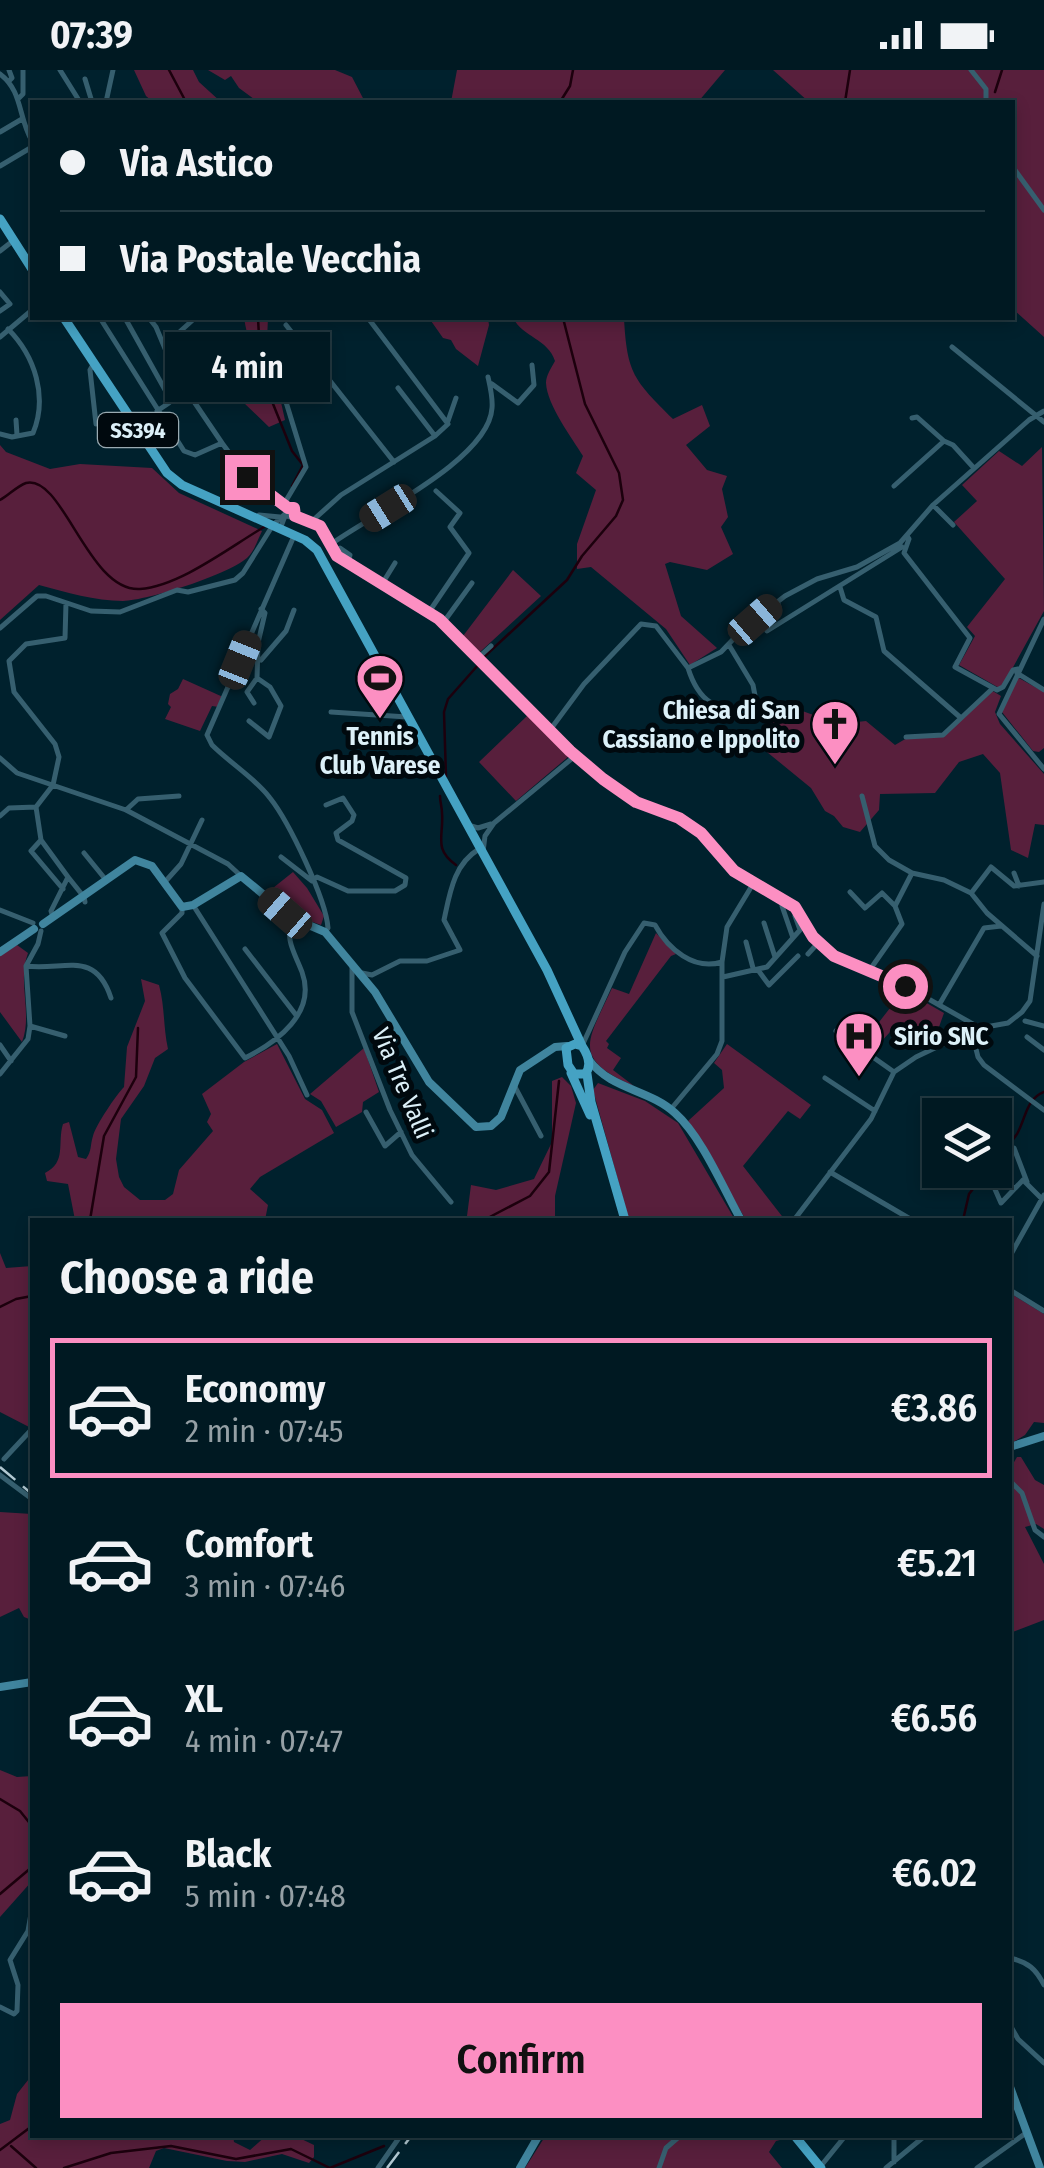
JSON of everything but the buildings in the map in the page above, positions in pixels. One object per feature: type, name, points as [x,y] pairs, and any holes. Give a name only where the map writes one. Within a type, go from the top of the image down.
[{"type":"main road","points":[[0,219],[30,266]]},
{"type":"main road","name":"SS394","points":[[65,320],[167,474],[191,490],[240,511],[284,516],[294,535],[317,550],[544,965],[582,1046]]},
{"type":"main road","name":"SS394","points":[[565,1042],[566,1014]]},
{"type":"main road","points":[[599,1131],[566,1059],[565,1042],[582,1046],[589,1060],[599,1131],[623,1218]]},
{"type":"main road","points":[[571,1072],[589,1078]]},
{"type":"main road","points":[[796,2138],[820,2168]]},
{"type":"street","points":[[9,70],[9,81]]},
{"type":"street","points":[[19,98],[23,70]]},
{"type":"street","points":[[60,70],[79,100]]},
{"type":"street","points":[[106,100],[113,70]]},
{"type":"street","points":[[971,70],[986,89],[986,100]]},
{"type":"street","points":[[0,74],[19,98],[30,139]]},
{"type":"street","points":[[85,79],[91,100]]},
{"type":"street","points":[[0,132],[22,119]]},
{"type":"street","points":[[0,166],[30,145]]},
{"type":"street","points":[[1015,170],[1044,210]]},
{"type":"street","points":[[0,251],[14,240]]},
{"type":"street","points":[[0,292],[10,304],[0,312]]},
{"type":"street","points":[[0,337],[30,312]]},
{"type":"street","points":[[101,320],[189,454],[222,443]]},
{"type":"street","points":[[125,320],[169,398],[169,403],[158,412]]},
{"type":"street","points":[[150,320],[176,375],[247,477],[284,516],[311,522],[324,530],[332,549]]},
{"type":"street","points":[[165,346],[193,320]]},
{"type":"street","points":[[370,320],[448,421]]},
{"type":"street","points":[[286,325],[394,462]]},
{"type":"street","points":[[0,434],[30,434],[35,430],[39,408],[38,384],[21,342],[8,330]]},
{"type":"street","points":[[952,347],[1029,414],[1041,413]]},
{"type":"street","points":[[0,628],[37,596],[91,611],[120,612],[176,590],[188,592],[235,580],[243,573],[284,516],[306,467],[278,376],[308,352]]},
{"type":"street","points":[[94,363],[90,370],[96,424]]},
{"type":"street","points":[[332,549],[450,468],[479,438],[487,423],[492,410],[489,379],[518,404],[534,385],[532,364]]},
{"type":"street","points":[[398,388],[435,436]]},
{"type":"street","points":[[311,522],[341,495],[446,428],[456,398]]},
{"type":"street","points":[[1041,413],[1044,422]]},
{"type":"street","points":[[688,668],[729,645],[781,599],[816,580],[857,567],[907,536],[933,505],[1041,413]]},
{"type":"street","points":[[912,418],[917,417],[953,445],[974,468]]},
{"type":"street","points":[[16,420],[16,436]]},
{"type":"street","points":[[894,486],[944,441]]},
{"type":"street","points":[[429,612],[469,554],[450,528],[460,513],[436,490]]},
{"type":"street","points":[[933,505],[952,525]]},
{"type":"street","points":[[294,535],[209,728],[208,740],[272,800],[327,912],[328,928],[324,932]]},
{"type":"street","points":[[907,536],[904,554],[970,638],[955,667],[992,689],[1000,690],[1013,670],[1044,690]]},
{"type":"street","points":[[781,599],[766,631],[905,546]]},
{"type":"street","points":[[332,549],[340,548],[350,555],[348,562],[443,623],[576,756],[636,802],[690,824],[734,871],[795,907],[818,943],[839,960],[939,1006],[975,1031],[978,1057],[984,1065],[1044,1110]]},
{"type":"street","points":[[382,584],[395,563]]},
{"type":"street","points":[[443,623],[472,583]]},
{"type":"street","points":[[840,587],[844,600],[876,616],[884,650],[961,718]]},
{"type":"street","points":[[66,603],[64,638],[26,644],[9,661],[14,692],[55,744],[58,757],[52,785],[36,807],[41,840],[84,899]]},
{"type":"street","points":[[254,702],[247,692],[257,678],[258,643],[265,613],[261,609]]},
{"type":"street","points":[[259,662],[286,632],[294,610]]},
{"type":"street","points":[[1044,618],[999,714],[1044,769]]},
{"type":"street","points":[[550,730],[584,684],[641,624],[656,626],[709,704],[750,708],[756,701],[754,685],[729,645]]},
{"type":"street","points":[[479,657],[491,646]]},
{"type":"street","points":[[249,720],[269,736],[281,706],[270,687],[257,678]]},
{"type":"street","points":[[906,737],[943,734],[992,689]]},
{"type":"street","points":[[331,712],[408,717]]},
{"type":"street","points":[[473,838],[480,838],[576,756]]},
{"type":"street","points":[[0,758],[17,773],[126,810],[228,864],[292,918],[324,932],[375,992],[429,1082],[466,1120],[484,1128],[496,1122],[520,1070],[565,1042]]},
{"type":"street","points":[[126,810],[138,798],[179,796]]},
{"type":"street","points":[[862,796],[875,846],[889,860],[912,874],[944,880],[971,893],[987,913],[1037,956]]},
{"type":"street","points":[[312,880],[317,877],[348,890],[395,891],[405,886],[406,878],[400,872],[338,840],[336,832],[354,815],[348,802],[343,798],[326,806]]},
{"type":"street","points":[[0,816],[10,808],[36,807]]},
{"type":"street","points":[[164,884],[181,864],[202,820]]},
{"type":"street","points":[[464,822],[484,831]]},
{"type":"street","points":[[352,968],[372,975],[400,961],[427,962],[460,950],[444,920],[464,858],[482,854],[484,831]]},
{"type":"street","points":[[41,840],[32,851],[63,890]]},
{"type":"street","points":[[84,853],[106,880]]},
{"type":"street","points":[[281,857],[312,880]]},
{"type":"street","points":[[0,952],[84,899],[135,860],[152,866],[164,884],[188,906],[278,1040],[307,1095]]},
{"type":"street","points":[[971,893],[991,867],[1014,886],[1044,882]]},
{"type":"street","points":[[1014,873],[1019,886]]},
{"type":"street","points":[[894,906],[912,874]]},
{"type":"street","points":[[241,876],[188,906],[162,934],[185,978],[245,1058],[278,1040],[306,996],[290,945],[292,918]]},
{"type":"street","points":[[53,916],[50,911],[68,877]]},
{"type":"street","points":[[671,1109],[717,1054],[722,1041],[722,962],[727,927],[753,884]]},
{"type":"street","points":[[850,892],[865,908],[882,893],[894,906],[902,924],[869,971]]},
{"type":"street","points":[[796,1218],[875,1111],[894,1072],[910,1060],[975,1031],[1008,1023],[1022,1012],[1030,1001],[1035,978],[1044,904]]},
{"type":"street","points":[[782,906],[793,938]]},
{"type":"street","points":[[0,910],[38,927]]},
{"type":"street","points":[[722,977],[766,967],[800,930],[795,916]]},
{"type":"street","points":[[582,1046],[618,966],[644,923],[655,925],[671,948],[698,964],[722,962]]},
{"type":"street","points":[[764,923],[775,957]]},
{"type":"street","points":[[939,1006],[984,928],[1005,926]]},
{"type":"street","points":[[0,1074],[24,1046],[30,1026],[26,966],[38,944],[38,927]]},
{"type":"street","points":[[746,942],[756,969],[770,985],[798,956]]},
{"type":"street","points":[[808,954],[818,943]]},
{"type":"street","points":[[246,949],[296,1015]]},
{"type":"street","points":[[26,966],[86,967],[106,983],[111,998]]},
{"type":"street","name":"Via Tre Valli","points":[[352,968],[352,1012],[401,1132],[412,1155],[451,1202]]},
{"type":"street","points":[[1035,978],[1044,982]]},
{"type":"street","points":[[1025,1021],[1044,1026]]},
{"type":"street","points":[[30,1026],[65,1036]]},
{"type":"street","points":[[836,1031],[894,1072]]},
{"type":"street","points":[[1026,1037],[1044,1050]]},
{"type":"street","points":[[0,1045],[12,1061]]},
{"type":"street","points":[[548,1052],[566,1059]]},
{"type":"street","points":[[589,1060],[614,1082],[671,1109],[695,1140],[740,1218]]},
{"type":"street","points":[[589,1078],[614,1082]]},
{"type":"street","points":[[825,1078],[875,1111]]},
{"type":"street","points":[[514,1084],[541,1136]]},
{"type":"street","points":[[366,1112],[384,1146],[401,1132]]},
{"type":"street","points":[[1012,1252],[1043,1197],[1027,1182],[1014,1148]]},
{"type":"street","points":[[830,1172],[906,1218]]},
{"type":"street","points":[[994,1188],[1001,1203],[1022,1180],[1027,1182]]},
{"type":"street","points":[[1012,1291],[1044,1311]]},
{"type":"street","points":[[4,1459],[30,1431]]},
{"type":"street","points":[[1012,1447],[1044,1436]]},
{"type":"street","points":[[0,1475],[30,1498]]},
{"type":"street","points":[[1012,1483],[1022,1493],[1035,1530],[1044,1536]]},
{"type":"street","points":[[0,1687],[30,1682]]},
{"type":"street","points":[[0,2007],[14,2014],[18,2011],[18,1985],[10,1960],[28,1931],[30,1920]]},
{"type":"street","points":[[1012,1958],[1026,1961],[1044,1985]]},
{"type":"street","points":[[1012,2029],[1044,2063]]},
{"type":"street","points":[[1012,2091],[1040,2168]]},
{"type":"street","points":[[977,2168],[1029,2132]]},
{"type":"street","points":[[378,2168],[397,2138]]},
{"type":"street","points":[[520,2168],[537,2138]]},
{"type":"street","points":[[659,2168],[666,2148],[678,2138]]},
{"type":"street","points":[[820,2168],[844,2138]]},
{"type":"street","points":[[894,2138],[894,2162]]},
{"type":"street","points":[[886,2168],[922,2138]]},
{"type":"shaded area","points":[[134,70],[193,70],[199,82],[219,100],[151,100]]},
{"type":"shaded area","points":[[208,70],[335,70],[352,77],[364,100],[255,100],[231,76],[225,80]]},
{"type":"shaded area","points":[[457,70],[725,70],[700,100],[451,100]]},
{"type":"shaded area","points":[[773,70],[1044,70],[1044,337],[1015,311],[1015,100],[807,100]]},
{"type":"shaded area","points":[[244,320],[268,320],[267,340],[285,420],[269,427],[244,403],[252,383]]},
{"type":"shaded area","points":[[430,320],[488,320],[478,366],[456,349],[451,340],[443,338]]},
{"type":"shaded area","points":[[514,320],[624,320],[627,352],[635,375],[649,395],[673,419],[702,405],[710,426],[686,445],[707,470],[727,476],[722,489],[728,517],[721,527],[733,554],[707,570],[665,564],[681,616],[717,648],[690,665],[666,629],[591,567],[577,569],[577,544],[596,490],[576,473],[583,456],[547,392],[547,378],[555,361],[552,354]]},
{"type":"shaded area","points":[[0,445],[6,452],[50,469],[80,464],[152,468],[179,493],[262,531],[247,558],[187,586],[123,601],[91,598],[39,585],[0,620]]},
{"type":"shaded area","points":[[1042,447],[1044,611],[1001,689],[959,665],[975,636],[967,627],[1005,579],[954,522],[977,501],[962,485],[999,451],[1022,466]]},
{"type":"shaded area","points":[[513,570],[541,596],[480,652],[463,636]]},
{"type":"shaded area","points":[[1017,677],[1044,692],[1044,748],[1039,752],[1033,751],[1002,712]]},
{"type":"shaded area","points":[[183,679],[223,697],[219,707],[212,706],[200,731],[165,719],[171,707],[170,694]]},
{"type":"shaded area","points":[[991,690],[1001,696],[995,712],[1000,724],[1044,774],[1044,825],[1035,824],[1028,858],[1011,850],[1000,773],[983,754],[959,762],[935,793],[880,794],[879,810],[860,832],[843,827],[825,811],[811,788],[756,743],[786,705],[838,724],[866,721],[895,745],[907,738],[947,734]]},
{"type":"shaded area","points":[[527,716],[537,720],[568,757],[516,801],[479,762]]},
{"type":"shaded area","points":[[293,872],[324,916],[321,925],[293,915],[273,888]]},
{"type":"shaded area","points":[[656,933],[676,954],[606,1041],[607,1048],[621,1058],[613,1070],[634,1086],[600,1066],[590,1046],[612,988],[629,994]]},
{"type":"shaded area","points":[[17,945],[28,953],[22,1042],[0,1012],[0,956]]},
{"type":"shaded area","points":[[141,979],[159,985],[168,1049],[155,1058],[144,1086],[121,1119],[116,1159],[124,1187],[140,1200],[165,1200],[173,1194],[179,1170],[213,1131],[207,1122],[211,1114],[202,1094],[244,1062],[277,1044],[305,1099],[322,1110],[334,1133],[260,1177],[250,1189],[268,1205],[265,1218],[75,1218],[68,1184],[47,1181],[45,1173],[59,1158],[63,1124],[69,1122],[78,1157],[86,1159],[98,1125],[124,1087],[127,1047],[145,1001]]},
{"type":"shaded area","points":[[904,990],[944,1013],[939,1027],[906,1044],[890,1032],[879,1044],[869,1035]]},
{"type":"shaded area","points":[[727,1044],[811,1105],[800,1119],[788,1111],[743,1166],[783,1218],[745,1218],[688,1121],[724,1088],[722,1070],[714,1063]]},
{"type":"shaded area","points":[[364,1048],[379,1092],[363,1102],[362,1112],[336,1127],[321,1101],[310,1094]]},
{"type":"shaded area","points":[[562,1077],[571,1086],[576,1103],[555,1196],[555,1218],[464,1218],[471,1185],[496,1190],[534,1179],[552,1142],[552,1081]]},
{"type":"shaded area","points":[[598,1083],[645,1101],[678,1123],[734,1218],[628,1218],[593,1090]]},
{"type":"shaded area","points":[[0,1253],[6,1268],[30,1266],[30,1427],[0,1412]]},
{"type":"shaded area","points":[[1012,1294],[1044,1314],[1044,1423],[1034,1422],[1025,1435],[1012,1443]]},
{"type":"shaded area","points":[[1021,1457],[1035,1480],[1044,1485],[1044,1529],[1036,1524],[1025,1527],[1044,1564],[1044,1620],[1012,1632],[1012,1466]]},
{"type":"shaded area","points":[[0,1512],[30,1514],[30,1618],[24,1617],[19,1608],[0,1617]]},
{"type":"shaded area","points":[[0,1770],[17,1777],[30,1776],[30,1883],[0,1917]]},
{"type":"shaded area","points":[[30,2078],[30,2138],[233,2138],[250,2150],[264,2138],[299,2138],[314,2145],[314,2157],[309,2163],[282,2154],[245,2162],[227,2161],[164,2148],[156,2151],[149,2168],[0,2168],[0,2124],[10,2120],[17,2094]]},
{"type":"shaded area","points":[[544,2138],[779,2138],[769,2152],[782,2168],[525,2168]]},
{"type":"waterway","points":[[169,70],[185,100]]},
{"type":"waterway","points":[[561,100],[570,86],[573,70]]},
{"type":"waterway","points":[[845,100],[850,70]]},
{"type":"waterway","points":[[995,92],[1002,70]]},
{"type":"waterway","points":[[258,320],[261,374],[292,451],[303,465],[292,486]]},
{"type":"waterway","points":[[485,656],[567,580],[616,516],[623,500],[619,473],[585,404],[564,320]]},
{"type":"waterway","points":[[0,500],[26,483],[39,485],[65,513],[105,572],[122,585],[140,589],[188,573],[264,527]]},
{"type":"waterway","points":[[446,777],[444,712],[448,699],[479,664]]},
{"type":"waterway","points":[[440,796],[442,848],[456,865]]},
{"type":"waterway","points":[[90,1218],[104,1136],[136,1077],[138,1028]]},
{"type":"waterway","points":[[488,1218],[530,1196],[549,1172],[559,1081]]},
{"type":"waterway","points":[[1012,1140],[1030,1104],[1044,1092]]},
{"type":"waterway","points":[[963,1218],[974,1188]]},
{"type":"waterway","points":[[0,1307],[30,1296]]},
{"type":"waterway","points":[[0,1799],[20,1811],[30,1824]]},
{"type":"waterway","points":[[0,1894],[30,1869]]},
{"type":"waterway","points":[[0,2150],[30,2128]]},
{"type":"waterway","points":[[11,2146],[36,2168]]},
{"type":"waterway","points":[[64,2168],[111,2153],[171,2146],[236,2159],[291,2149],[330,2168],[384,2146]]},
{"type":"railway","points":[[0,1467],[30,1492]]},
{"type":"railway","points":[[387,2168],[410,2138]]},
{"type":"place","name":"Tennis Club Varese","points":[[380,720]]},
{"type":"place","name":"Chiesa di San Cassiano e Ippolito","points":[[835,766]]},
{"type":"place","name":"Sirio SNC","points":[[859,1078]]},
{"type":"route","points":[[247,477],[288,508],[294,508],[295,516],[320,526],[337,556],[439,619],[570,751],[603,779],[645,807],[679,818],[701,833],[734,871],[795,907],[813,937],[834,956],[905,986]]}]
